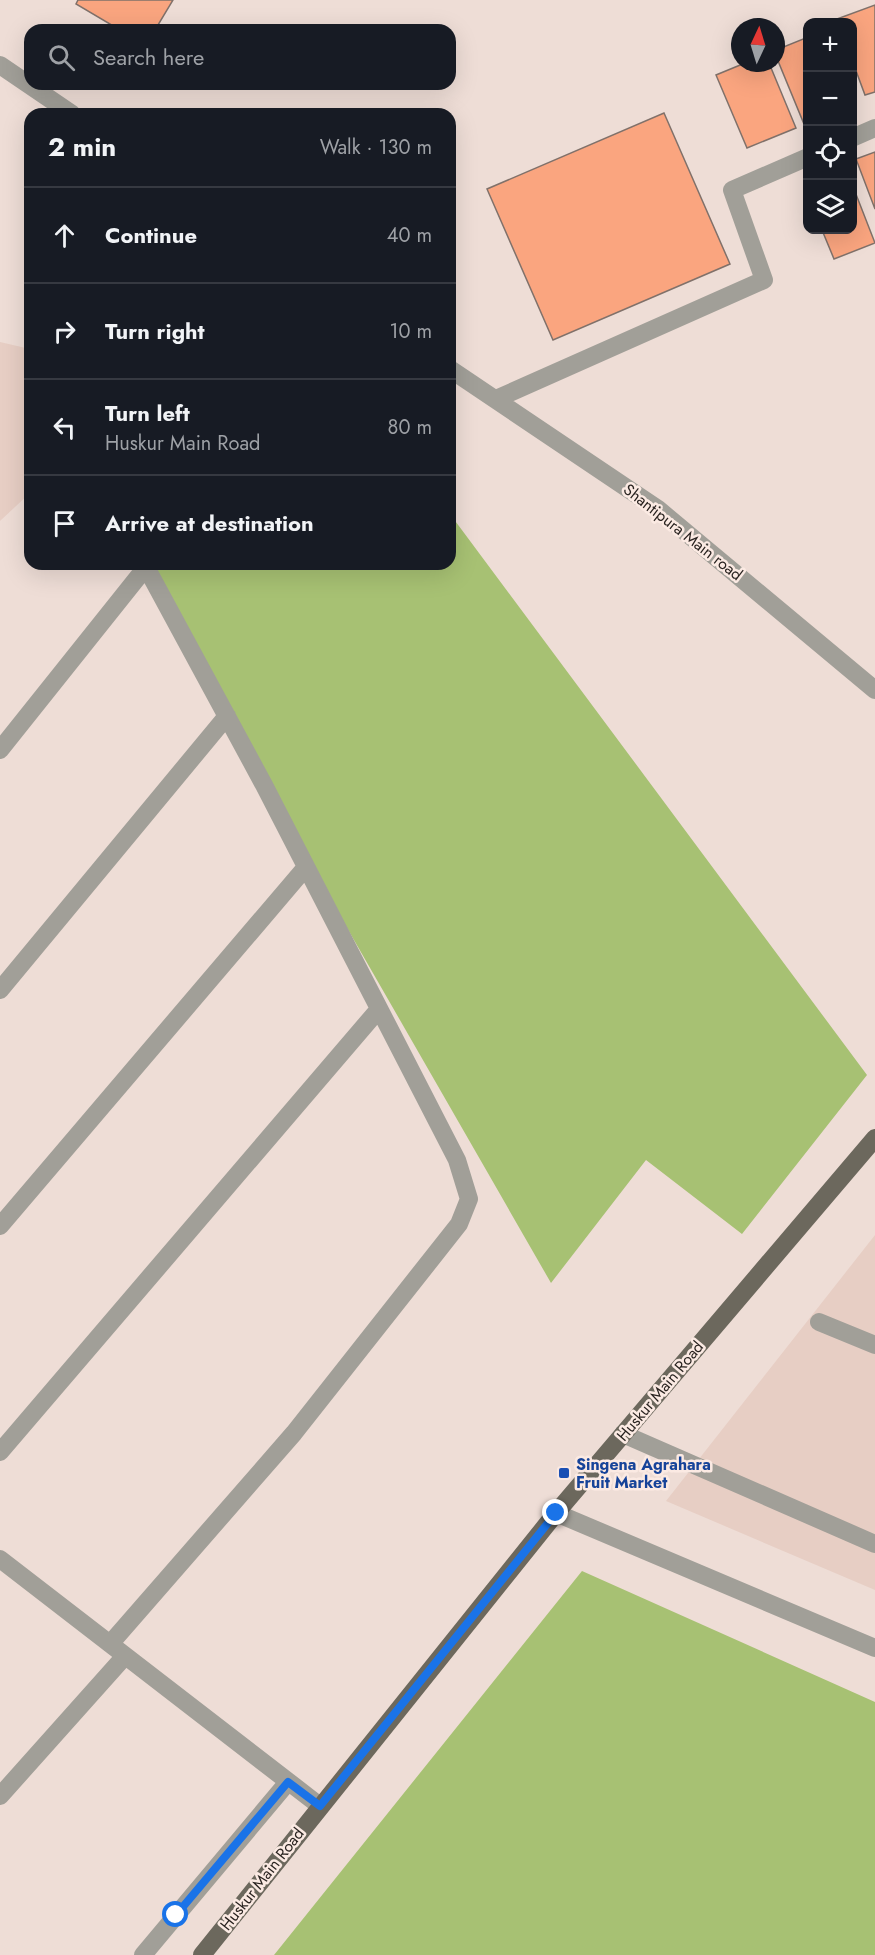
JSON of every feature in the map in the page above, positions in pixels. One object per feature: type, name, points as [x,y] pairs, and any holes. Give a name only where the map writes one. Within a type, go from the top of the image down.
[{"type":"main road","name":"Huskur Main Road","points":[[201,1955],[556,1513],[875,1138]]},
{"type":"street","points":[[0,66],[24,82]]},
{"type":"street","points":[[36,90],[63,108]]},
{"type":"street","points":[[857,136],[875,128]]},
{"type":"street","points":[[496,399],[764,280],[732,190],[803,159]]},
{"type":"street","name":"Shantipura Main road","points":[[456,373],[658,509],[875,690]]},
{"type":"street","points":[[0,750],[144,570]]},
{"type":"street","points":[[110,1644],[294,1432],[459,1224],[469,1199],[457,1160],[227,716],[148,570]]},
{"type":"street","points":[[0,990],[227,716]]},
{"type":"street","points":[[0,1226],[306,867]]},
{"type":"street","points":[[0,1452],[380,1010]]},
{"type":"street","points":[[819,1322],[875,1345]]},
{"type":"street","points":[[623,1434],[875,1544]]},
{"type":"street","points":[[556,1513],[875,1648]]},
{"type":"street","points":[[0,1559],[320,1806]]},
{"type":"street","points":[[0,1796],[125,1656]]},
{"type":"street","points":[[143,1955],[288,1782]]},
{"type":"shaded area","points":[[0,342],[24,348],[24,499],[0,521]]},
{"type":"shaded area","points":[[875,1235],[875,1590],[666,1501]]},
{"type":"green space","points":[[456,522],[867,1075],[742,1234],[646,1160],[551,1283],[141,570],[456,570]]},
{"type":"green space","points":[[582,1571],[875,1702],[875,1955],[274,1955]]},
{"type":"building","points":[[78,0],[173,0],[159,24],[110,24],[76,4]]},
{"type":"building","points":[[875,5],[875,92],[865,95],[857,73],[857,18],[840,18]]},
{"type":"building","points":[[803,39],[803,122],[783,72],[785,72],[785,46]]},
{"type":"building","points":[[731,69],[731,72],[773,72],[796,128],[747,148],[716,75]]},
{"type":"building","points":[[664,113],[730,264],[553,340],[487,189]]},
{"type":"building","points":[[875,152],[875,209],[857,162],[857,159]]},
{"type":"building","points":[[857,197],[875,243],[834,259],[824,234],[857,234]]},
{"type":"place","name":"Singena Agrahara Fruit Market","points":[[564,1473]]},
{"type":"route","points":[[176,1915],[288,1782],[320,1806],[556,1513]]}]
